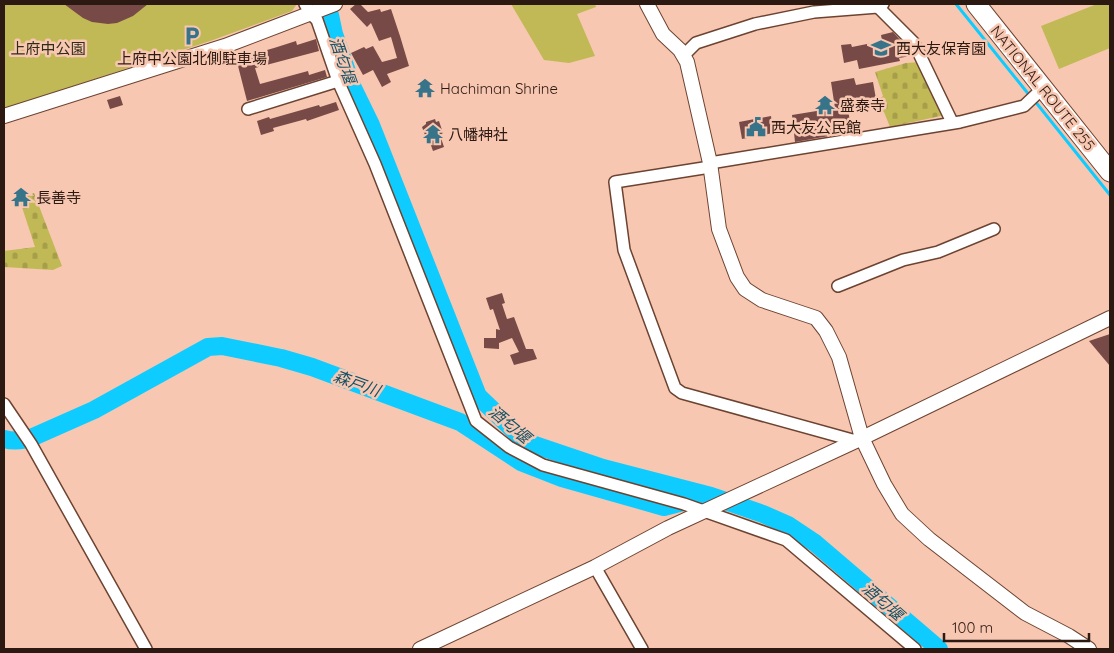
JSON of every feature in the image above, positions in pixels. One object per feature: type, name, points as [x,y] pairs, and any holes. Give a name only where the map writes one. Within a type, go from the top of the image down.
[{"type":"highway","name":"NATIONAL ROUTE 255","points":[[976,4],[1110,172]]},
{"type":"street","points":[[4,116],[225,46],[307,8],[334,4]]},
{"type":"street","points":[[646,4],[663,34],[684,55],[701,118],[719,229],[737,277],[745,289],[762,300],[816,318],[826,331],[839,357],[859,439],[895,503],[910,522],[929,539],[1025,613],[1069,636],[1089,649]]},
{"type":"street","points":[[684,55],[696,43],[812,8],[881,5],[914,43],[952,122]]},
{"type":"street","points":[[307,8],[317,20],[338,81],[374,164],[476,421],[509,448],[543,465],[684,504],[786,540],[915,649]]},
{"type":"street","points":[[248,109],[338,81]]},
{"type":"street","points":[[859,439],[682,393],[675,388],[624,250],[615,182],[960,122],[1024,106],[1043,88]]},
{"type":"street","points":[[838,286],[903,260],[938,252],[994,229]]},
{"type":"street","points":[[420,649],[595,567],[668,528],[859,439],[1110,318]]},
{"type":"street","points":[[4,404],[28,440],[146,649]]},
{"type":"street","points":[[595,567],[642,649]]},
{"type":"green space","name":"上府中公園","points":[[4,4],[297,4],[292,11],[213,40],[4,109]]},
{"type":"green space","points":[[511,4],[595,4],[596,7],[577,14],[595,56],[569,63],[544,60]]},
{"type":"green space","points":[[1097,4],[1110,4],[1110,48],[1059,69],[1041,26]]},
{"type":"green space","points":[[920,62],[945,115],[890,127],[884,112],[878,112],[877,101],[883,96],[875,72],[906,63]]},
{"type":"green space","points":[[34,193],[62,266],[53,270],[4,267],[4,251],[35,247],[19,198]]},
{"type":"building","points":[[64,4],[148,4],[133,16],[117,23],[108,24],[92,22],[83,18]]},
{"type":"building","points":[[356,4],[360,4],[368,12],[380,9],[381,12],[391,9],[400,36],[409,66],[387,74],[391,82],[382,87],[373,70],[363,75],[351,53],[364,47],[366,49],[373,46],[382,62],[397,58],[391,37],[379,41],[371,23],[367,27],[350,9]]},
{"type":"building","points":[[893,32],[902,42],[903,47],[908,47],[911,56],[899,58],[900,61],[859,69],[857,60],[844,63],[841,45],[851,44],[852,47],[882,41],[881,35]]},
{"type":"building","points":[[316,39],[319,51],[255,68],[260,84],[308,71],[309,75],[325,70],[327,77],[247,101],[237,62],[261,55],[260,52],[296,41],[297,45]]},
{"type":"building","points":[[854,78],[856,85],[873,82],[876,99],[859,102],[860,108],[848,110],[852,132],[795,142],[792,115],[835,108],[831,82]]},
{"type":"building","points":[[120,96],[123,105],[110,109],[107,100]]},
{"type":"building","points":[[336,102],[339,110],[307,121],[306,119],[273,128],[274,131],[261,135],[257,121]]},
{"type":"building","name":"西大友公民館","points":[[771,116],[773,133],[742,139],[739,122]]},
{"type":"building","name":"八幡神社","points":[[435,119],[436,122],[439,121],[443,133],[440,135],[444,147],[433,151],[422,127],[426,122]]},
{"type":"building","points":[[502,293],[505,303],[502,304],[507,319],[514,317],[526,349],[533,349],[537,359],[514,365],[510,355],[519,352],[512,338],[499,343],[499,349],[484,348],[484,338],[496,338],[496,329],[500,330],[493,309],[490,310],[486,298]]},
{"type":"building","points":[[1110,334],[1110,366],[1089,341]]},
{"type":"waterway","name":"酒匂堰","points":[[324,4],[330,15],[334,34],[352,86],[371,125],[478,396],[526,442],[603,468],[711,496],[788,525],[815,543],[939,649]]},
{"type":"waterway","points":[[956,4],[1030,96]]},
{"type":"waterway","points":[[1034,100],[1110,195]]},
{"type":"waterway","name":"森戸川","points":[[4,439],[19,441],[33,437],[94,410],[208,347],[222,346],[281,358],[312,367],[460,422],[521,462],[562,478],[664,507],[691,500]]},
{"type":"place","name":"上府中公園北側駐車場","points":[[192,36]]},
{"type":"place","name":"西大友保育園","points":[[881,48]]},
{"type":"place","name":"Hachiman Shrine","points":[[425,88]]},
{"type":"place","name":"盛泰寺","points":[[825,105]]},
{"type":"place","name":"西大友公民館","points":[[756,127]]},
{"type":"place","name":"八幡神社","points":[[433,134]]},
{"type":"place","name":"長善寺","points":[[21,197]]}]
